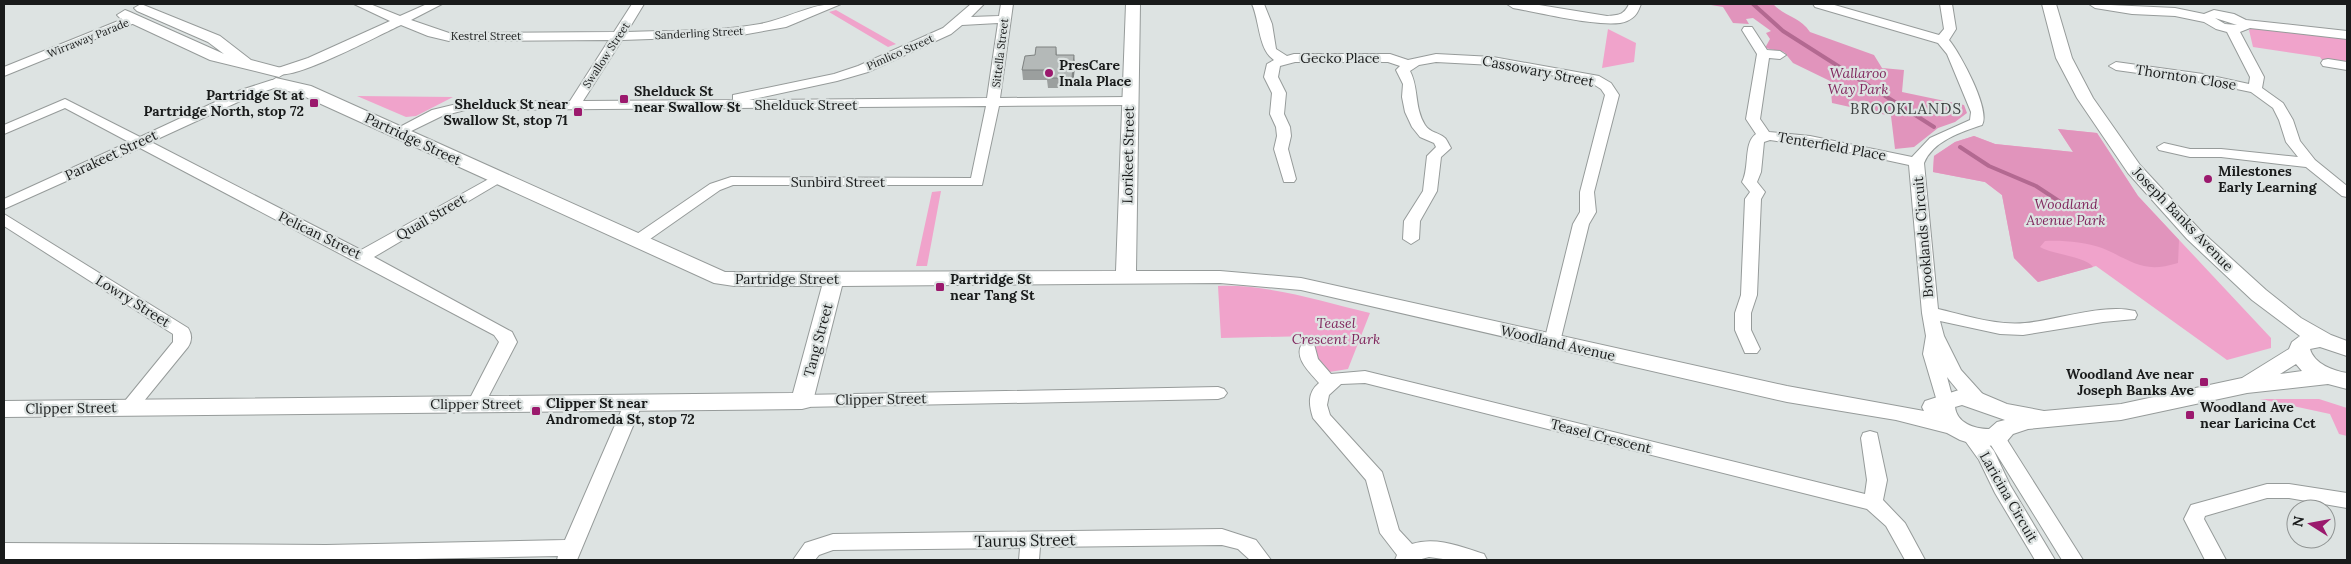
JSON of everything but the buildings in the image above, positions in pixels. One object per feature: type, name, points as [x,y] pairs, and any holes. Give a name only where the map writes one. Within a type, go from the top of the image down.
[{"type":"street","name":"Wirraway Parade","points":[[4,64],[141,12],[172,4]]},
{"type":"street","name":"Kestrel Street","points":[[360,4],[399,21],[448,37],[619,36]]},
{"type":"street","name":"Parakeet Street","points":[[4,205],[246,93],[272,75],[313,61],[436,4]]},
{"type":"street","name":"Swallow Street","points":[[574,105],[638,4]]},
{"type":"street","name":"Sanderling Street","points":[[619,36],[736,32],[798,19],[835,4]]},
{"type":"street","name":"Pimlico Street","points":[[728,105],[731,101],[740,98],[837,78],[863,69],[947,31],[978,4]]},
{"type":"street","name":"Sittella Street","points":[[993,103],[1007,4]]},
{"type":"street","name":"Lorikeet Street","points":[[1126,277],[1133,4]]},
{"type":"street","points":[[1258,4],[1268,32],[1268,47],[1272,53],[1284,60]]},
{"type":"street","points":[[1513,4],[1607,20],[1614,24],[1631,21],[1633,9]]},
{"type":"street","points":[[1819,4],[1902,30],[1942,40],[1950,29],[1946,4]]},
{"type":"street","name":"Joseph Banks Avenue","points":[[2049,4],[2064,58],[2085,98],[2119,150],[2181,221],[2259,294],[2294,323],[2338,344]]},
{"type":"street","points":[[2095,4],[2132,10],[2175,12],[2208,19],[2220,26],[2347,34]]},
{"type":"street","points":[[2216,4],[2237,26],[2257,77],[2255,89],[2278,106],[2286,120],[2293,142],[2310,163],[2347,193]]},
{"type":"street","name":"Wirraway Parade","points":[[4,72],[141,12]]},
{"type":"street","name":"Partridge Street","points":[[141,12],[216,57],[272,75],[721,278],[734,280],[1220,277]]},
{"type":"street","points":[[2208,19],[2210,15],[2225,15]]},
{"type":"street","points":[[960,21],[1004,19]]},
{"type":"street","points":[[1748,30],[1763,54],[1753,119],[1764,135]]},
{"type":"street","name":"Brooklands Circuit","points":[[1942,40],[1953,53],[1978,112],[1977,122],[1954,130],[1938,140],[1924,151],[1916,162],[1930,314],[1935,336],[1954,374],[1983,402]]},
{"type":"street","points":[[1763,54],[1780,55]]},
{"type":"street","name":"Cassowary Street","points":[[1406,64],[1416,60],[1452,57],[1485,60],[1594,79],[1606,86],[1612,95],[1587,192],[1588,212],[1581,224],[1553,342]]},
{"type":"street","name":"Gecko Place","points":[[1289,179],[1281,149],[1284,136],[1283,127],[1277,114],[1279,93],[1271,77],[1274,64],[1294,58],[1390,58],[1406,64]]},
{"type":"street","points":[[2328,63],[2347,66]]},
{"type":"street","points":[[1406,64],[1403,70],[1410,84],[1409,97],[1412,112],[1425,134],[1439,140],[1444,148],[1434,156],[1430,191],[1412,221],[1411,239]]},
{"type":"street","name":"Thornton Close","points":[[2116,66],[2203,78],[2255,89]]},
{"type":"street","name":"Pimlico Street","points":[[812,105],[837,78]]},
{"type":"street","name":"Shelduck Street","points":[[399,132],[451,108],[574,105],[812,105],[1130,101]]},
{"type":"street","name":"Pelican Street","points":[[4,130],[65,103],[363,256],[506,336],[508,342],[476,404]]},
{"type":"street","name":"Sunbird Street","points":[[636,240],[714,187],[731,181],[981,184],[993,103]]},
{"type":"street","name":"Tenterfield Place","points":[[1750,349],[1742,330],[1743,313],[1749,295],[1753,199],[1758,192],[1749,182],[1753,177],[1755,146],[1759,138],[1764,135],[1789,137],[1916,162]]},
{"type":"street","points":[[2164,148],[2190,153],[2221,153],[2310,163]]},
{"type":"street","name":"Quail Street","points":[[363,256],[499,178]]},
{"type":"street","name":"Lowry Street","points":[[4,219],[182,332],[182,343],[129,407]]},
{"type":"street","name":"Woodland Avenue","points":[[1220,277],[1272,280],[1328,289],[1787,394],[1896,412],[1986,438],[2028,421],[2121,412],[2247,385],[2340,380]]},
{"type":"street","name":"Tang Street","points":[[802,401],[834,279]]},
{"type":"street","name":"Joseph Banks Avenue","points":[[2259,294],[2274,318],[2310,365],[2340,380]]},
{"type":"street","points":[[1930,314],[2000,328],[2023,329],[2103,316],[2129,315]]},
{"type":"street","name":"Brooklands Circuit","points":[[1935,336],[1932,354],[1944,404]]},
{"type":"street","name":"Woodland Avenue","points":[[2247,385],[2299,351],[2300,345],[2306,342],[2338,344]]},
{"type":"street","points":[[1308,348],[1310,361],[1329,382],[1320,392],[1318,405],[1322,418],[1374,477],[1390,533],[1407,557],[1422,550],[1444,551],[1477,560]]},
{"type":"street","name":"Teasel Crescent","points":[[1329,382],[1348,376],[1365,377],[1873,504],[1884,510],[1896,522],[1915,560]]},
{"type":"street","name":"Clipper Street","points":[[7,412],[129,407],[802,401],[1218,392]]},
{"type":"street","name":"Woodland Avenue","points":[[1896,412],[1944,404],[1950,399],[1960,397],[1983,402],[2004,411],[2070,418]]},
{"type":"street","points":[[4,551],[42,555],[323,556],[570,554],[634,402]]},
{"type":"street","points":[[1983,402],[2002,417],[2000,432]]},
{"type":"street","points":[[1944,404],[1945,415],[1962,430]]},
{"type":"street","name":"Laricina Circuit","points":[[1962,430],[1987,456],[2002,488],[2045,560]]},
{"type":"street","name":"Laricina Circuit","points":[[2000,432],[2073,560]]},
{"type":"street","points":[[1870,438],[1877,480],[1873,504]]},
{"type":"street","points":[[2216,560],[2199,532],[2194,519],[2198,510],[2267,491],[2289,491],[2347,501]]},
{"type":"street","name":"Taurus Street","points":[[803,560],[812,549],[833,542],[1222,537],[1240,541],[1257,553]]},
{"type":"street","points":[[1029,560],[1031,540]]},
{"type":"green space","name":"Wallaroo Way Park","points":[[1705,4],[1773,4],[1782,12],[1802,23],[1810,32],[1874,55],[1882,68],[1904,70],[1902,92],[1964,105],[1967,113],[1955,122],[1938,128],[1914,147],[1895,149],[1891,116],[1832,103],[1830,81],[1793,63],[1784,52],[1765,48],[1770,39],[1766,33],[1771,31],[1753,18],[1746,19],[1749,24],[1733,23],[1723,7]]},
{"type":"green space","points":[[836,10],[896,44],[888,47],[829,12]]},
{"type":"green space","points":[[2252,28],[2347,39],[2347,64],[2322,60],[2320,57],[2253,47],[2249,30]]},
{"type":"green space","points":[[1608,29],[1636,43],[1634,62],[1602,68]]},
{"type":"green space","points":[[357,96],[453,97],[416,116],[406,117]]},
{"type":"green space","name":"Woodland Avenue Park","points":[[2058,129],[2097,133],[2138,196],[2271,338],[2271,348],[2227,360],[2096,266],[2038,282],[2014,258],[2002,195],[1985,182],[1933,172],[1934,156],[1955,142],[1974,136],[1995,144],[2073,152]]},
{"type":"green space","name":"Woodland Avenue Park","points":[[2058,129],[2097,133],[2138,196],[2179,240],[2178,263],[2146,267],[2088,244],[2045,241],[2040,247],[2083,260],[2093,267],[2038,282],[2014,258],[2002,195],[1985,182],[1933,172],[1934,156],[1955,142],[1974,136],[1995,144],[2073,152]]},
{"type":"green space","points":[[941,191],[927,266],[916,266],[932,192]]},
{"type":"green space","name":"Teasel Crescent Park","points":[[1218,286],[1275,290],[1370,313],[1348,369],[1323,373],[1315,360],[1310,336],[1221,338]]},
{"type":"green space","points":[[2260,399],[2319,399],[2347,408],[2347,436],[2339,434],[2330,414]]},
{"type":"waterway","points":[[1753,4],[1783,31],[1934,127]]},
{"type":"waterway","points":[[1960,147],[1989,166],[2036,186],[2068,207]]},
{"type":"place","name":"PresCare Inala Place","points":[[1049,73]]},
{"type":"place","name":"Shelduck St near Swallow St","points":[[624,99]]},
{"type":"place","name":"Partridge St at Partridge North, stop 72","points":[[314,103]]},
{"type":"place","name":"Shelduck St near Swallow St, stop 71","points":[[578,112]]},
{"type":"place","name":"Milestones Early Learning","points":[[2208,179]]},
{"type":"place","name":"Partridge St near Tang St","points":[[940,287]]},
{"type":"place","name":"Woodland Ave near Joseph Banks Ave","points":[[2204,382]]},
{"type":"place","name":"Clipper St near Andromeda St, stop 72","points":[[536,411]]},
{"type":"place","name":"Woodland Ave near Laricina Cct","points":[[2190,415]]},
{"type":"district","name":"BROOKLANDS","points":[[1906,108]]}]
